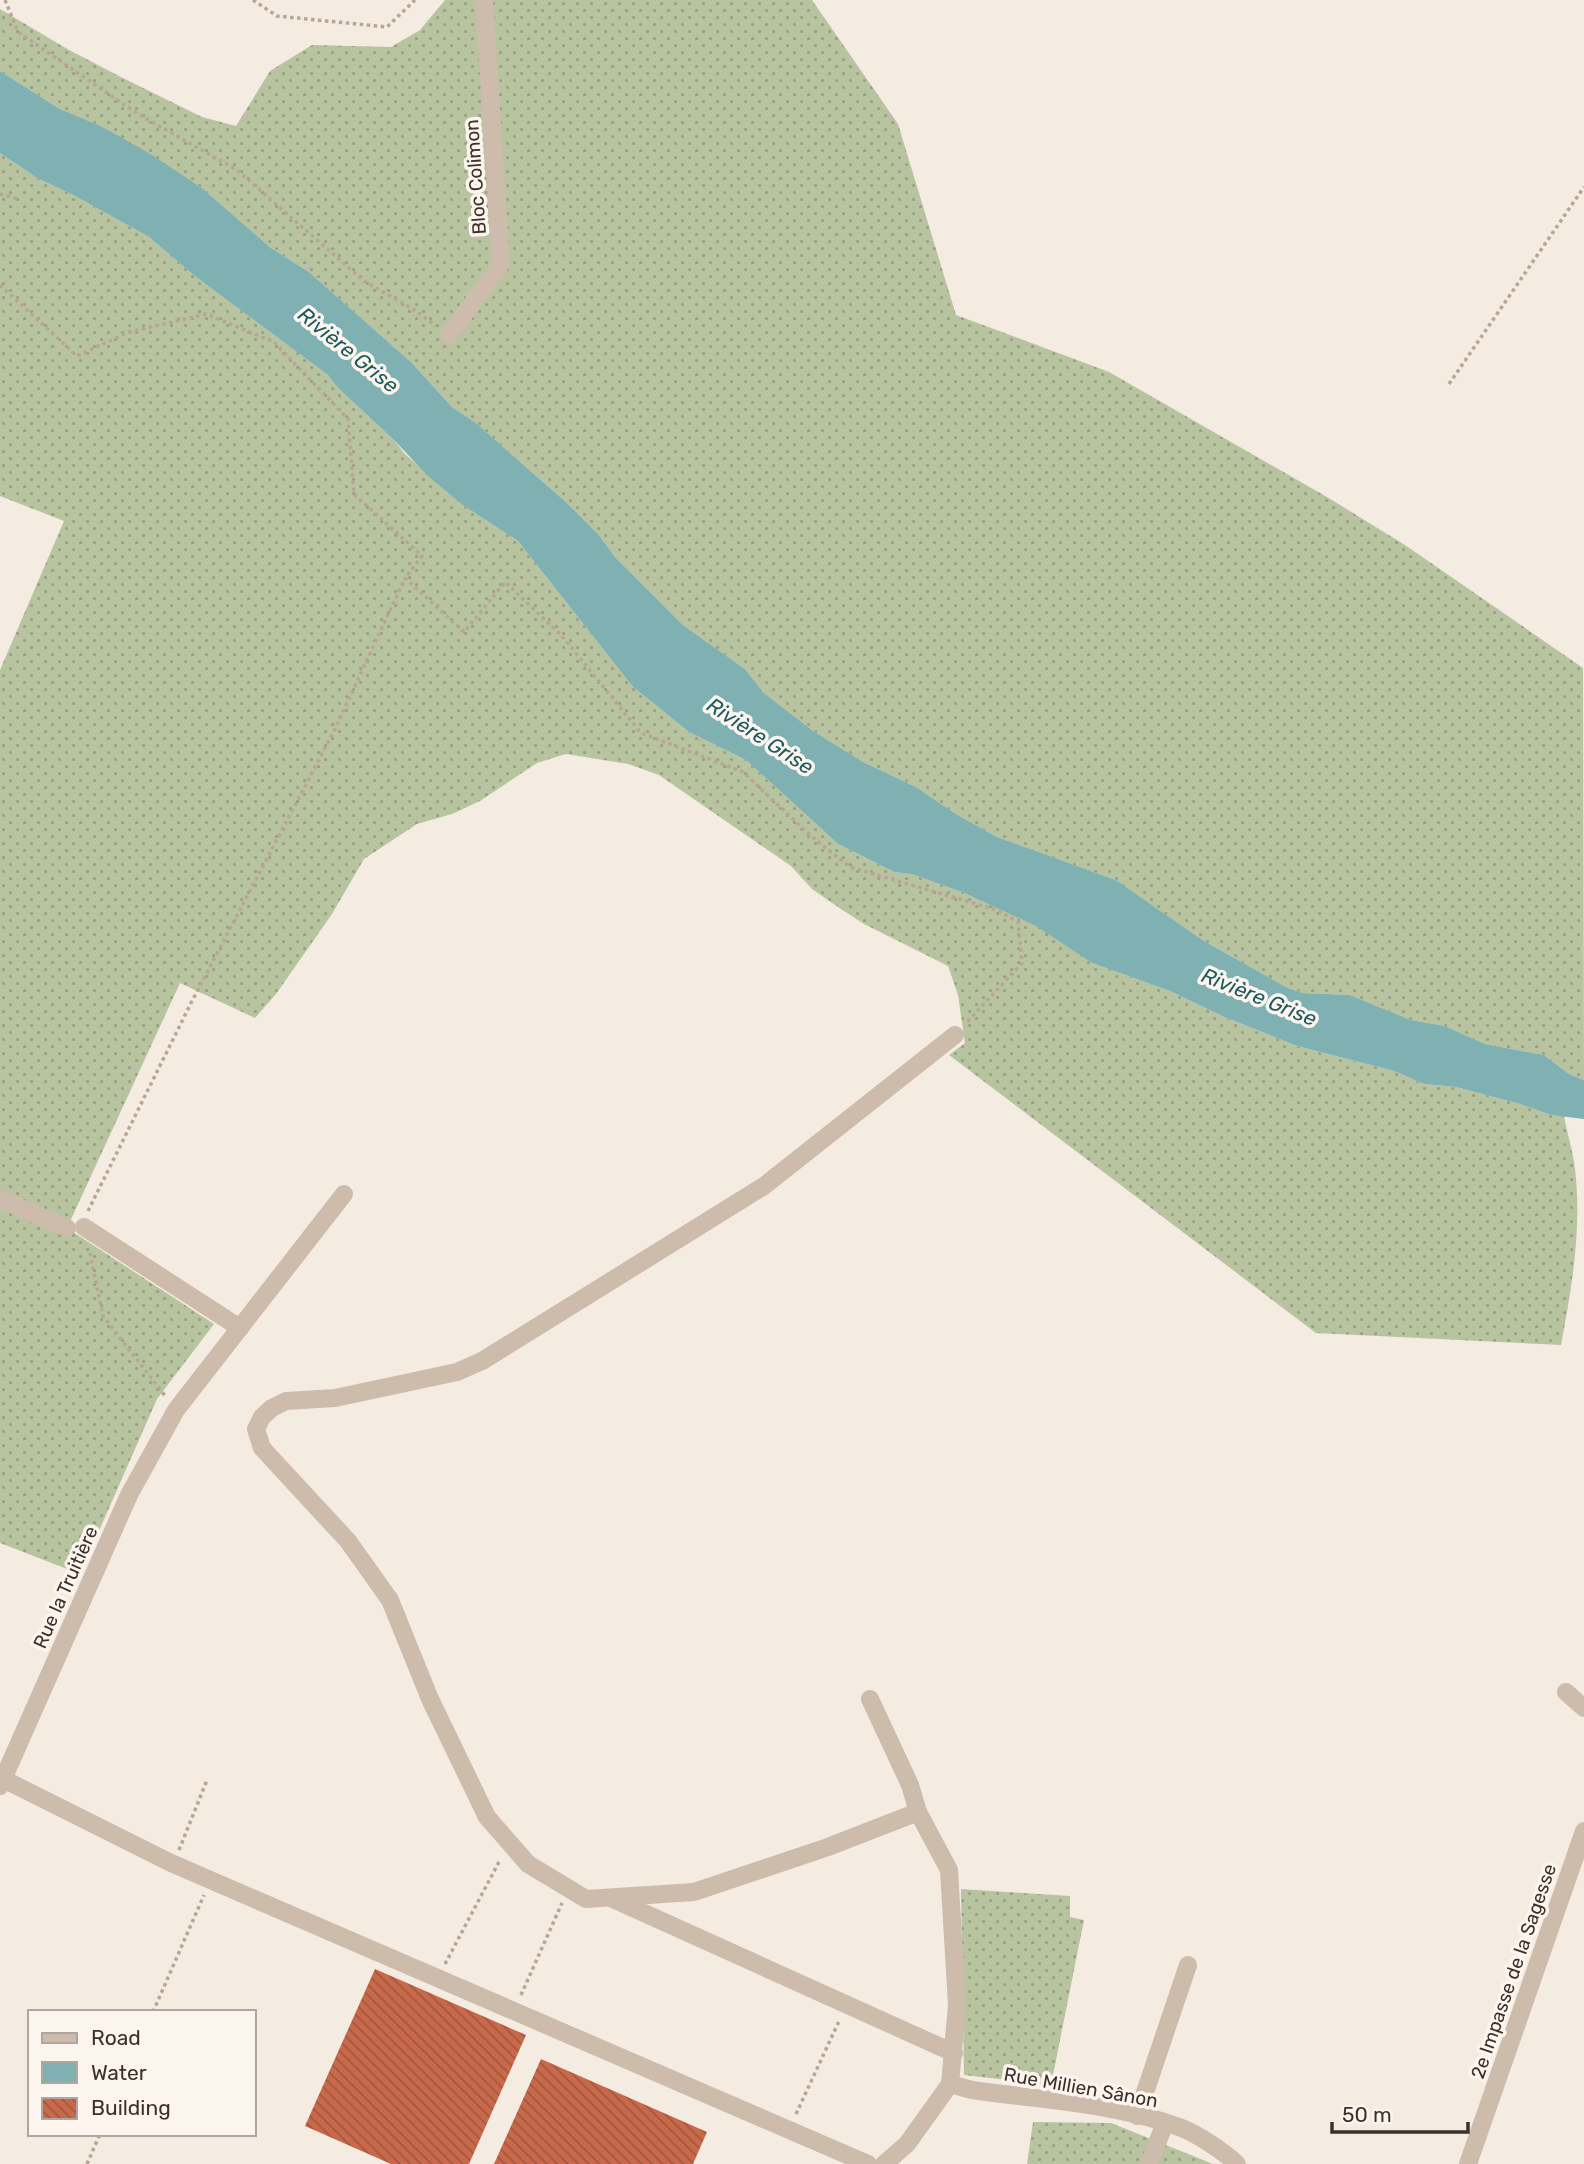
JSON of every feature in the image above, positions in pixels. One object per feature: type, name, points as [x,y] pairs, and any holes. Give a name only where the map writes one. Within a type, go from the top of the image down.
[{"type":"street","name":"Bloc Colimon","points":[[449,335],[501,264],[484,0]]},
{"type":"street","points":[[918,1812],[828,1847],[694,1892],[586,1899],[528,1864],[486,1817],[430,1699],[390,1600],[348,1541],[262,1448],[256,1429],[262,1417],[286,1401],[335,1398],[457,1372],[482,1361],[764,1186],[955,1035]]},
{"type":"street","name":"Rue la Truitière","points":[[2,1783],[129,1495],[176,1410],[344,1194]]},
{"type":"street","points":[[0,1199],[76,1227],[240,1328]]},
{"type":"street","points":[[1566,1692],[1584,1708]]},
{"type":"street","points":[[870,1699],[910,1785],[918,1812],[948,1870],[957,2005],[950,2084],[907,2144],[884,2164]]},
{"type":"street","points":[[2,1783],[171,1863],[868,2164]]},
{"type":"street","name":"2e Impasse de la Sagesse","points":[[1468,2164],[1584,1831]]},
{"type":"street","points":[[609,1898],[954,2053]]},
{"type":"street","points":[[1137,2116],[1188,1965]]},
{"type":"street","name":"Rue Millien Sânon","points":[[950,2084],[972,2091],[1116,2110],[1180,2127],[1237,2164]]},
{"type":"street","points":[[1149,2164],[1165,2123]]},
{"type":"path","points":[[5,0],[18,32],[138,114],[237,170],[364,281],[416,311],[449,335]]},
{"type":"path","points":[[253,0],[277,16],[387,27],[415,0]]},
{"type":"path","points":[[1449,384],[1584,187]]},
{"type":"path","points":[[0,194],[19,199]]},
{"type":"path","points":[[0,285],[77,356],[129,332],[206,314],[274,342],[348,419],[354,494],[422,556],[405,578],[335,729],[76,1227],[103,1316],[176,1410]]},
{"type":"path","points":[[405,578],[464,632],[505,582],[561,635],[641,733],[743,772],[811,836],[850,867],[997,910],[1018,922],[1022,964],[955,1035]]},
{"type":"path","points":[[183,1843],[206,1780]]},
{"type":"path","points":[[438,1978],[509,1842]]},
{"type":"path","points":[[154,2010],[211,1880]]},
{"type":"path","points":[[514,2011],[568,1888]]},
{"type":"path","points":[[788,2130],[847,2005]]},
{"type":"path","points":[[87,2164],[99,2136]]},
{"type":"green space","points":[[445,0],[812,0],[898,124],[956,315],[1109,372],[1405,545],[1583,668],[1584,1080],[1569,1074],[1544,1055],[1485,1044],[1445,1026],[1411,1020],[1350,995],[1303,993],[1288,988],[1204,941],[1116,880],[997,837],[916,787],[863,762],[812,730],[764,693],[745,669],[683,625],[615,557],[598,534],[567,503],[476,423],[452,407],[411,362],[309,272],[271,248],[202,188],[101,126],[60,109],[0,71],[0,9],[121,77],[202,117],[236,126],[270,71],[312,45],[391,47],[420,30]]},
{"type":"green space","points":[[0,153],[37,178],[149,237],[196,277],[328,375],[404,453],[464,506],[518,541],[633,687],[689,732],[746,760],[838,844],[894,872],[911,874],[962,892],[1037,926],[1092,963],[1170,991],[1222,1016],[1297,1046],[1394,1071],[1424,1084],[1456,1087],[1551,1115],[1564,1116],[1574,1162],[1577,1235],[1561,1345],[1316,1333],[949,1055],[965,1043],[958,995],[948,966],[864,924],[838,907],[812,889],[791,866],[659,775],[628,764],[566,754],[537,763],[480,801],[452,814],[417,824],[364,859],[332,914],[276,994],[255,1018],[180,983],[67,1228],[214,1324],[157,1399],[80,1574],[0,1543],[0,670],[64,521],[0,496]]},
{"type":"green space","points":[[961,1889],[1070,1896],[1070,1917],[1084,1920],[1051,2085],[964,2075]]},
{"type":"green space","points":[[1033,2122],[1111,2123],[1213,2164],[1027,2164]]},
{"type":"water","name":"Rivière Grise","points":[[0,71],[60,109],[101,126],[152,155],[202,188],[271,248],[309,272],[411,362],[452,407],[476,423],[567,503],[598,534],[615,557],[683,625],[745,669],[764,693],[812,730],[863,762],[916,787],[997,837],[1116,880],[1204,941],[1288,988],[1303,993],[1350,995],[1411,1020],[1445,1026],[1485,1044],[1544,1055],[1569,1074],[1584,1080],[1584,1119],[1551,1115],[1456,1087],[1424,1084],[1394,1071],[1297,1046],[1222,1016],[1170,991],[1092,963],[1036,926],[962,892],[911,874],[894,872],[838,844],[746,760],[689,732],[633,687],[518,541],[464,506],[427,475],[328,375],[196,277],[149,237],[37,178],[0,153]]},
{"type":"building","points":[[375,1969],[526,2035],[469,2164],[391,2164],[305,2126]]},
{"type":"building","points":[[541,2059],[707,2132],[693,2164],[494,2164]]}]
